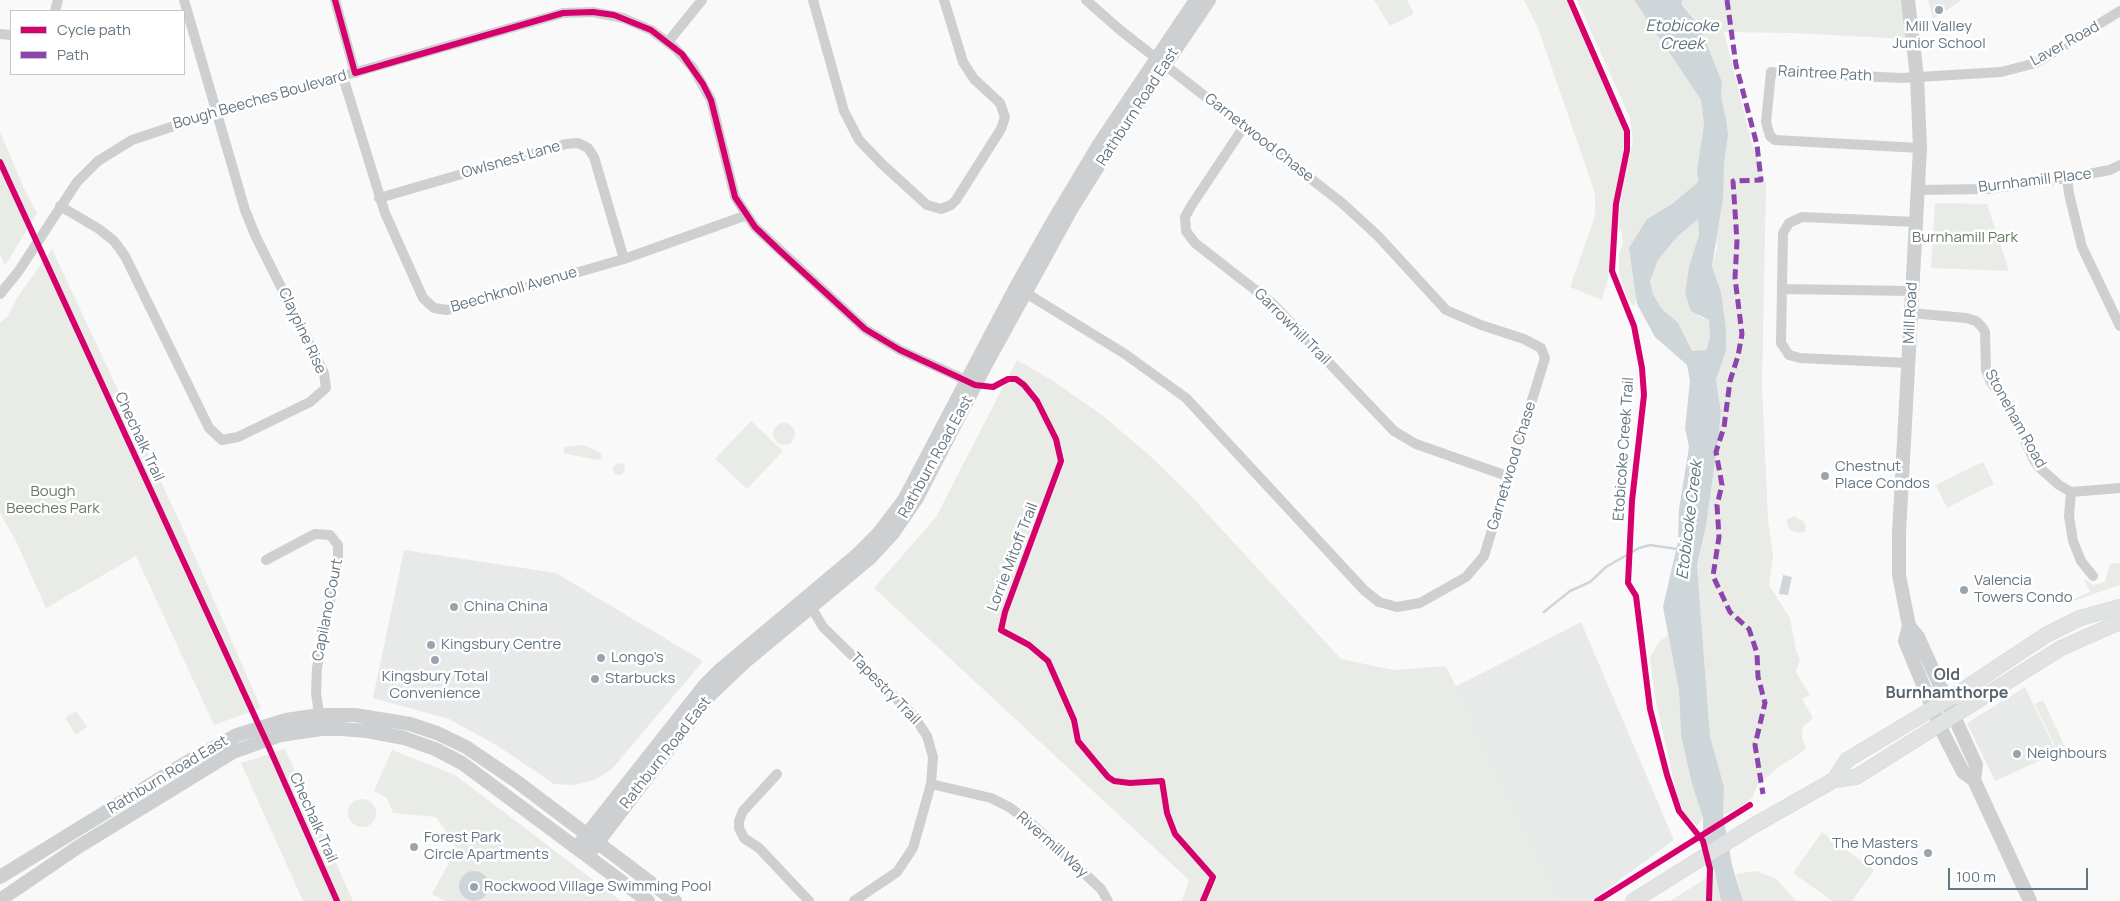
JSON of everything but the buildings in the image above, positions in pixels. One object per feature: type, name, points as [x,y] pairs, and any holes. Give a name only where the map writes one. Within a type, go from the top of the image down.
[{"type":"main road","points":[[1834,780],[1847,760],[1933,709],[2046,635],[2080,618],[2120,606]]},
{"type":"main road","points":[[1633,901],[1753,826],[1834,780],[1856,777],[1940,726],[2061,648],[2120,622]]},
{"type":"street","name":"Claypine Rise","points":[[60,206],[106,235],[125,256],[209,428],[222,440],[238,437],[310,402],[326,388],[324,373],[256,237],[235,182],[184,0]]},
{"type":"street","points":[[334,0],[355,73]]},
{"type":"street","points":[[668,42],[702,0]]},
{"type":"street","points":[[814,0],[844,110],[855,133],[870,153],[923,201],[930,207],[941,209],[951,205],[956,200],[1001,129],[1005,116],[1000,103],[974,79],[963,62],[944,0]]},
{"type":"street","name":"Garnetwood Chase","points":[[1020,289],[1125,354],[1186,398],[1364,590],[1379,602],[1397,607],[1420,603],[1473,571],[1488,548],[1507,476],[1545,358],[1541,348],[1524,339],[1481,325],[1446,310],[1378,236],[1342,203],[1120,30],[1086,0]]},
{"type":"street","name":"Rathburn Road East","points":[[1161,61],[1196,0]]},
{"type":"street","name":"Rathburn Road East","points":[[592,838],[677,718],[721,669],[846,565],[878,534],[904,500],[971,383],[1094,154],[1161,61],[1209,0]]},
{"type":"street","name":"Mill Road","points":[[1908,0],[1918,77],[1920,148],[1898,561],[1904,608],[1909,626],[1918,637],[1976,765],[1974,780]]},
{"type":"street","name":"Laver Road","points":[[1918,77],[2001,72],[2036,63],[2120,11]]},
{"type":"street","name":"Bough Beeches Boulevard","points":[[0,294],[18,272],[60,206],[84,174],[114,150],[141,136],[216,112],[573,12],[594,12],[623,18],[651,30],[668,42],[693,68],[707,92],[735,197],[755,227],[865,329],[900,350],[971,383]]},
{"type":"street","name":"Raintree Path","points":[[1918,77],[1902,78],[1770,72],[1766,122],[1772,139],[1781,142],[1920,148]]},
{"type":"street","name":"Beechknoll Avenue","points":[[343,76],[379,198],[423,298],[428,304],[437,309],[447,310],[624,259],[747,215]]},
{"type":"street","name":"Garrowhill Trail","points":[[1245,126],[1185,217],[1186,231],[1190,237],[1272,303],[1394,431],[1416,444],[1507,476]]},
{"type":"street","name":"Owlsnest Lane","points":[[379,198],[566,144],[578,143],[588,148],[594,157],[624,259]]},
{"type":"street","name":"Burnhamill Place","points":[[1918,190],[1987,189],[2068,178],[2110,170],[2120,165]]},
{"type":"street","points":[[2068,178],[2069,194],[2082,247],[2120,326]]},
{"type":"street","points":[[1908,363],[1800,358],[1789,355],[1781,343],[1783,233],[1789,223],[1802,217],[1916,222]]},
{"type":"street","points":[[1782,289],[1912,291]]},
{"type":"street","name":"Stoneham Road","points":[[1911,313],[1966,318],[1976,321],[1982,327],[1984,332],[1986,370],[1992,382],[2009,406],[2040,468],[2059,485],[2071,492]]},
{"type":"street","name":"Rathburn Road East","points":[[0,877],[219,744],[274,722],[320,722],[385,734],[420,743],[447,754],[480,774],[577,847],[592,838],[710,695],[747,660],[871,557],[893,533],[917,498],[971,383]]},
{"type":"street","points":[[2093,576],[2081,561],[2073,540],[2069,516],[2071,492],[2120,488]]},
{"type":"street","name":"Capilano Court","points":[[266,560],[315,534],[330,535],[338,545],[338,559],[317,668],[316,693],[320,722]]},
{"type":"street","name":"Tapestry Trail","points":[[811,607],[823,627],[919,722],[927,736],[933,757],[931,784],[918,834],[905,862],[888,879],[854,901]]},
{"type":"street","name":"Mill Road","points":[[1909,626],[1905,641],[1940,726],[1964,772],[1974,780],[2030,901]]},
{"type":"street","name":"Rathburn Road East","points":[[0,900],[86,842],[233,752],[320,722],[355,715],[393,720],[450,739],[484,757],[592,838]]},
{"type":"street","points":[[777,774],[743,811],[739,821],[740,828],[744,838],[759,848],[809,901]]},
{"type":"street","name":"Rivermill Way","points":[[931,784],[991,798],[1009,807],[1032,824],[1101,889],[1108,901]]},
{"type":"street","points":[[592,838],[675,901]]},
{"type":"street","points":[[577,847],[648,901]]},
{"type":"shaded area","name":"Mill Valley Junior School","points":[[1928,0],[1962,0],[1933,19]]},
{"type":"shaded area","name":"Kingsbury Centre","points":[[404,550],[556,573],[703,661],[612,769],[595,780],[574,785],[554,784],[498,746],[449,719],[373,698]]},
{"type":"shaded area","points":[[1581,622],[1674,840],[1591,901],[1559,901],[1455,687]]},
{"type":"shaded area","points":[[2025,687],[2057,753],[1995,781],[1967,723]]},
{"type":"green space","points":[[1374,0],[1407,0],[1414,14],[1390,26]]},
{"type":"green space","points":[[1524,0],[1568,0],[1622,121],[1626,144],[1617,184],[1610,271],[1602,300],[1570,287],[1593,222],[1595,193],[1538,28]]},
{"type":"green space","points":[[1577,0],[1634,0],[1701,100],[1704,124],[1697,170],[1698,182],[1672,204],[1647,219],[1635,306],[1632,305],[1626,296],[1619,272],[1619,253],[1623,244],[1622,233],[1619,228],[1619,214],[1623,185],[1633,141],[1630,118]]},
{"type":"green space","points":[[1682,0],[1901,0],[1907,39],[1793,33],[1724,32],[1751,140],[1766,184],[1762,386],[1768,520],[1773,556],[1769,585],[1790,618],[1796,651],[1800,659],[1796,672],[1810,695],[1802,699],[1813,718],[1803,727],[1802,737],[1806,749],[1776,769],[1757,786],[1752,798],[1742,806],[1723,815],[1724,787],[1710,736],[1697,565],[1706,526],[1721,412],[1716,380],[1726,351],[1726,329],[1721,293],[1712,266],[1717,248],[1716,232],[1728,135],[1721,97],[1722,82],[1700,27],[1682,4]]},
{"type":"green space","points":[[0,132],[26,193],[37,213],[5,266],[0,254]]},
{"type":"green space","name":"Burnhamill Park","points":[[1935,203],[1987,204],[2009,271],[1931,268]]},
{"type":"green space","points":[[1698,218],[1699,235],[1689,266],[1685,293],[1700,317],[1709,320],[1710,338],[1706,350],[1692,351],[1678,323],[1661,308],[1653,294],[1650,281],[1658,260],[1677,237]]},
{"type":"green space","name":"Bough Beeches Park","points":[[52,249],[182,527],[261,708],[214,725],[136,556],[46,608],[15,539],[0,513],[0,323],[8,316],[17,298]]},
{"type":"green space","points":[[1017,360],[1053,381],[1102,415],[1147,453],[1191,496],[1341,659],[1393,670],[1446,666],[1559,901],[1182,901],[1189,880],[874,588],[936,517]]},
{"type":"green space","points":[[751,421],[783,451],[747,489],[715,459]]},
{"type":"green space","points":[[784,423],[794,430],[795,434],[788,444],[784,445],[774,438],[773,434],[780,424]]},
{"type":"green space","points":[[584,445],[601,453],[602,459],[597,460],[563,453],[565,447]]},
{"type":"green space","points":[[1983,462],[1994,484],[1947,508],[1936,485]]},
{"type":"green space","points":[[617,463],[621,463],[625,469],[621,475],[617,475],[613,471],[613,467]]},
{"type":"green space","points":[[1794,516],[1804,522],[1806,527],[1804,532],[1797,533],[1790,530],[1786,520]]},
{"type":"green space","points":[[2120,563],[2120,585],[2058,606],[2090,592],[2084,579],[2094,585],[2105,582],[2110,564]]},
{"type":"green space","points":[[1668,635],[1679,691],[1681,736],[1692,784],[1703,818],[1697,826],[1685,814],[1677,796],[1655,697],[1650,658],[1659,642]]},
{"type":"green space","points":[[2043,700],[2066,749],[2058,753],[2035,704]]},
{"type":"green space","points":[[76,711],[87,727],[76,735],[65,718]]},
{"type":"green space","points":[[285,749],[353,901],[303,901],[241,763]]},
{"type":"green space","points":[[392,750],[455,775],[621,901],[445,901],[432,894],[457,848],[436,817],[393,813],[387,798],[374,791]]},
{"type":"green space","points":[[362,799],[372,803],[376,813],[372,823],[362,827],[352,823],[348,813],[352,803]]},
{"type":"green space","points":[[1822,832],[1874,870],[1852,901],[1832,901],[1793,873]]},
{"type":"green space","points":[[1756,871],[1776,879],[1796,901],[1743,901],[1736,874]]},
{"type":"green space","points":[[1715,873],[1721,901],[1670,901]]},
{"type":"water","name":"Etobicoke Creek","points":[[1634,0],[1682,0],[1682,5],[1700,27],[1722,82],[1721,97],[1728,135],[1724,165],[1723,198],[1712,266],[1721,292],[1726,329],[1726,351],[1716,380],[1721,412],[1706,526],[1697,565],[1710,736],[1724,787],[1723,815],[1732,865],[1743,901],[1721,901],[1715,873],[1703,841],[1703,818],[1692,784],[1681,736],[1679,691],[1663,607],[1678,541],[1679,509],[1689,447],[1685,428],[1690,381],[1687,365],[1655,337],[1637,304],[1629,248],[1647,219],[1672,204],[1698,182],[1697,170],[1704,124],[1701,100]],"holes":[[[1698,219],[1699,235],[1689,266],[1685,293],[1691,311],[1709,320],[1710,338],[1706,350],[1692,351],[1678,323],[1661,308],[1653,294],[1650,281],[1658,260],[1677,237]]]},
{"type":"water","points":[[1783,575],[1792,577],[1788,595],[1779,594]]},
{"type":"water","name":"Rockwood Village Swimming Pool","points":[[474,871],[485,875],[489,886],[485,897],[474,901],[463,897],[459,886],[463,875]]},
{"type":"waterway","points":[[1544,612],[1570,591],[1590,582],[1606,567],[1639,548],[1650,545],[1677,549]]},
{"type":"marked path","points":[[1727,0],[1736,65],[1757,145],[1761,180],[1733,181],[1737,241],[1735,278],[1742,334],[1738,356],[1730,381],[1724,427],[1716,452],[1722,485],[1717,505],[1719,537],[1713,576],[1730,612],[1749,629],[1757,653],[1758,677],[1765,703],[1755,745],[1763,794]]},
{"type":"cycle path","name":"Lorrie Mitoff Trail","points":[[335,0],[355,73],[563,13],[593,12],[614,15],[651,30],[682,54],[703,84],[711,100],[735,197],[755,227],[779,250],[865,329],[900,350],[975,385],[993,387],[1008,379],[1016,379],[1024,385],[1037,401],[1056,439],[1061,461],[1005,612],[1001,630],[1029,645],[1048,661],[1074,720],[1078,741],[1108,777],[1114,781],[1130,783],[1162,781],[1167,813],[1175,834],[1213,877],[1203,901]]},
{"type":"cycle path","name":"Etobicoke Creek Trail","points":[[1570,0],[1627,131],[1627,150],[1616,204],[1612,271],[1634,326],[1642,368],[1644,395],[1632,501],[1628,583],[1636,596],[1650,709],[1667,775],[1679,811],[1703,841],[1710,869],[1709,901]]},
{"type":"cycle path","name":"Chechalk Trail","points":[[0,162],[268,745],[337,901]]},
{"type":"cycle path","points":[[1597,901],[1750,805]]},
{"type":"place","name":"Mill Valley Junior School","points":[[1939,10]]},
{"type":"place","name":"Chestnut Place Condos","points":[[1825,476]]},
{"type":"place","name":"Valencia Towers Condo","points":[[1964,590]]},
{"type":"place","name":"China China","points":[[454,607]]},
{"type":"place","name":"Kingsbury Centre","points":[[431,645]]},
{"type":"place","name":"Longo's","points":[[601,658]]},
{"type":"place","name":"Kingsbury Total Convenience","points":[[435,660]]},
{"type":"place","name":"Starbucks","points":[[595,679]]},
{"type":"place","name":"Neighbours","points":[[2017,754]]},
{"type":"place","name":"Forest Park Circle Apartments","points":[[414,847]]},
{"type":"place","name":"The Masters Condos","points":[[1928,853]]},
{"type":"place","name":"Rockwood Village Swimming Pool","points":[[474,887]]},
{"type":"district","name":"Old Burnhamthorpe","points":[[1947,685]]}]
